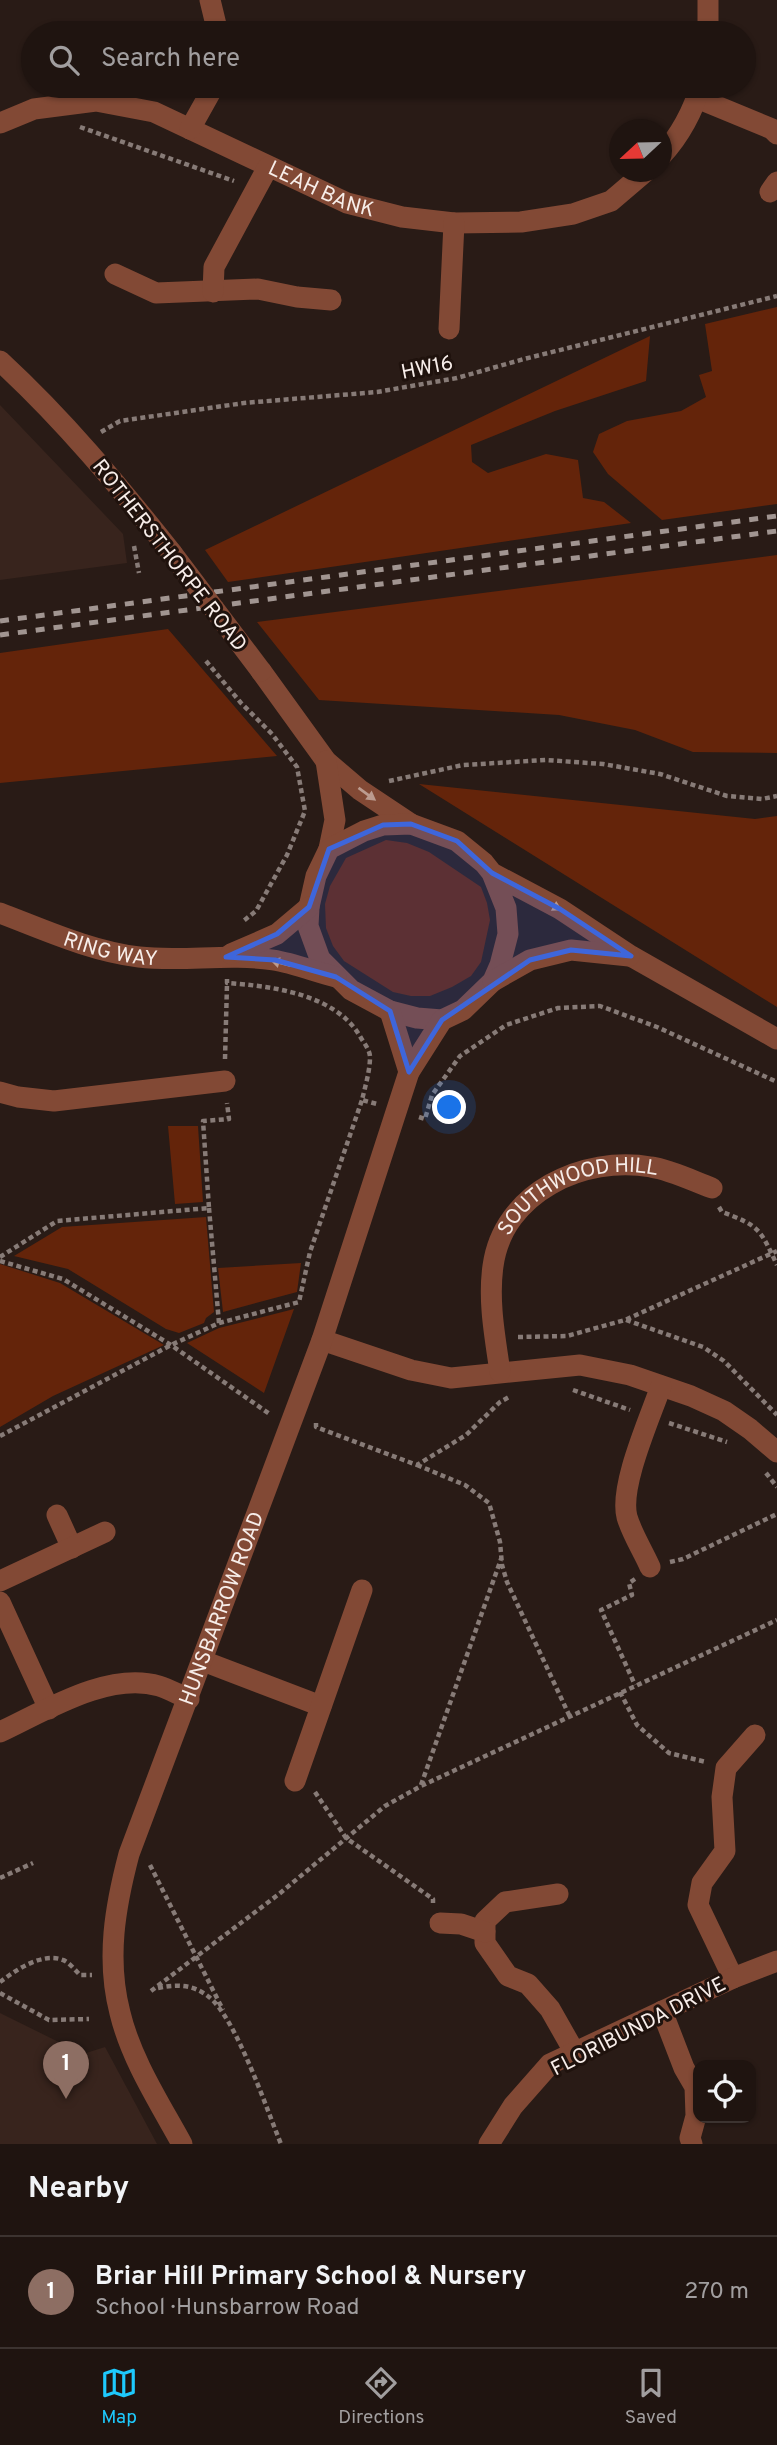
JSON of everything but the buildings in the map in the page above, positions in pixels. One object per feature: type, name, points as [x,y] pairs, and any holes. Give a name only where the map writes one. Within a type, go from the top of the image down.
[{"type":"street","points":[[210,0],[215,21]]},
{"type":"street","points":[[708,0],[708,21]]},
{"type":"street","points":[[190,129],[207,98]]},
{"type":"street","points":[[672,144],[695,98]]},
{"type":"street","points":[[711,98],[775,128]]},
{"type":"street","name":"LEAH BANK","points":[[0,123],[34,109],[96,101],[154,112],[347,203],[402,217],[454,223],[522,222],[573,214],[611,201],[633,182]]},
{"type":"street","points":[[213,292],[214,267],[268,167]]},
{"type":"street","points":[[449,329],[454,223]]},
{"type":"street","points":[[115,274],[156,293],[258,289],[331,300]]},
{"type":"street","name":"ROTHERSTHORPE ROAD","points":[[0,361],[55,413],[172,553],[326,761]]},
{"type":"street","points":[[326,761],[360,790],[411,824],[457,841],[492,873],[506,908],[508,934],[493,981]]},
{"type":"street","points":[[326,761],[335,820],[329,849],[316,876],[308,926],[320,959],[351,990],[390,1011],[417,1018],[442,1020],[463,1010],[493,981],[530,960],[571,950],[631,956]]},
{"type":"street","points":[[329,849],[364,831],[383,825],[411,824]]},
{"type":"street","points":[[492,873],[560,909],[631,956],[777,1040]]},
{"type":"street","points":[[226,957],[276,934],[309,907]]},
{"type":"street","name":"RING WAY","points":[[0,913],[94,948],[137,957],[275,960],[336,977]]},
{"type":"street","points":[[390,1011],[409,1072]]},
{"type":"street","name":"HUNSBARROW ROAD","points":[[182,2144],[144,2074],[120,2013],[113,1975],[112,1942],[117,1899],[137,1832],[322,1340],[409,1072],[442,1020]]},
{"type":"street","points":[[0,1092],[54,1101],[225,1082]]},
{"type":"street","name":"SOUTHWOOD HILL","points":[[500,1372],[491,1299],[493,1264],[503,1233],[524,1203],[551,1183],[584,1169],[616,1164],[653,1167],[712,1188]]},
{"type":"street","points":[[322,1340],[411,1370],[451,1378],[580,1365],[630,1375],[724,1411],[777,1452]]},
{"type":"street","points":[[650,1567],[627,1518],[625,1500],[629,1479],[661,1386]]},
{"type":"street","points":[[57,1515],[72,1548]]},
{"type":"street","points":[[0,1581],[105,1532]]},
{"type":"street","points":[[298,1774],[362,1590]]},
{"type":"street","points":[[0,1602],[49,1709]]},
{"type":"street","points":[[203,1661],[321,1706]]},
{"type":"street","points":[[0,1732],[104,1687],[132,1683],[157,1686],[189,1699]]},
{"type":"street","points":[[733,1978],[698,1905],[702,1883],[725,1851],[722,1797],[726,1768],[755,1735]]},
{"type":"street","points":[[558,1894],[505,1902],[485,1921],[485,1943],[508,1976],[528,1984],[550,2009],[575,2053]]},
{"type":"street","points":[[440,1923],[461,1924],[485,1932]]},
{"type":"street","name":"FLORIBUNDA DRIVE","points":[[489,2144],[513,2106],[550,2064],[733,1978],[777,1961]]},
{"type":"street","points":[[662,2011],[684,2068],[695,2087],[696,2116],[690,2138],[692,2144]]},
{"type":"path","points":[[72,124],[256,189]]},
{"type":"path","name":"HW16","points":[[81,443],[120,421],[244,403],[377,392],[457,378],[777,296]]},
{"type":"path","points":[[360,790],[463,765],[546,760],[603,764],[660,774],[727,796],[762,799],[777,796]]},
{"type":"path","points":[[305,811],[332,798]]},
{"type":"path","points":[[219,1323],[203,1121],[229,1118],[225,1082],[227,983]]},
{"type":"path","points":[[396,1109],[425,1118],[432,1095],[460,1056],[506,1025],[558,1008],[600,1006],[657,1027],[777,1082]]},
{"type":"path","points":[[0,1436],[171,1345],[219,1323],[299,1302],[310,1252],[362,1100]]},
{"type":"path","points":[[712,1188],[722,1212],[746,1221],[764,1235],[774,1252],[777,1265]]},
{"type":"path","points":[[0,1259],[57,1221],[209,1208]]},
{"type":"path","points":[[495,1337],[567,1336],[625,1320],[774,1252]]},
{"type":"path","points":[[0,1259],[63,1279],[171,1345],[289,1429]]},
{"type":"path","points":[[625,1320],[704,1347],[724,1361],[777,1415]]},
{"type":"path","points":[[568,1388],[731,1444]]},
{"type":"path","points":[[416,1465],[466,1435],[500,1402],[510,1396]]},
{"type":"path","points":[[297,1407],[315,1413],[316,1427],[465,1485],[489,1503],[507,1582],[570,1717]]},
{"type":"path","points":[[761,1468],[777,1487]]},
{"type":"path","points":[[635,1685],[601,1610],[632,1595],[629,1583],[650,1567],[683,1559],[777,1514]]},
{"type":"path","points":[[421,1786],[501,1558]]},
{"type":"path","points":[[228,2020],[210,1997],[190,1987],[174,1984],[153,1990],[194,1956],[279,1894],[385,1807],[421,1786],[777,1620]]},
{"type":"path","points":[[620,1692],[637,1725],[669,1753],[726,1768]]},
{"type":"path","points":[[298,1774],[346,1838],[433,1899],[433,1913],[440,1923]]},
{"type":"path","points":[[137,1832],[155,1879],[228,2020],[281,2144]]},
{"type":"path","points":[[0,1878],[33,1863]]},
{"type":"path","points":[[0,1982],[16,1970],[48,1957],[65,1960],[80,1975],[113,1975]]},
{"type":"path","points":[[0,1993],[49,2020],[89,2019]]},
{"type":"highlighted area","points":[[411,824],[457,841],[492,873],[560,909],[631,956],[571,950],[530,960],[442,1020],[409,1072],[390,1011],[336,977],[275,960],[226,957],[277,934],[309,907],[329,849],[383,825]]},
{"type":"shaded area","points":[[777,307],[777,504],[662,520],[608,474],[593,452],[599,434],[627,421],[681,411],[706,397],[699,375],[712,371],[705,324]]},
{"type":"shaded area","points":[[650,336],[646,381],[555,411],[471,445],[472,462],[488,473],[546,454],[578,460],[583,498],[604,502],[631,523],[228,582],[205,550]]},
{"type":"shaded area","points":[[0,405],[123,534],[127,563],[0,580]]},
{"type":"shaded area","points":[[777,555],[777,753],[693,752],[635,730],[559,715],[319,700],[257,622]]},
{"type":"shaded area","points":[[168,629],[277,756],[0,783],[0,653]]},
{"type":"shaded area","points":[[419,784],[755,819],[777,816],[777,1007]]},
{"type":"shaded area","points":[[386,840],[407,843],[429,852],[481,887],[487,903],[490,920],[481,962],[471,976],[430,996],[393,992],[344,961],[333,946],[326,928],[325,904],[330,886],[346,858]]},
{"type":"shaded area","points":[[168,1126],[198,1126],[203,1202],[175,1204]]},
{"type":"shaded area","points":[[206,1217],[214,1312],[204,1323],[179,1333],[166,1329],[68,1269],[14,1256],[62,1227]]},
{"type":"shaded area","points":[[301,1263],[297,1292],[223,1312],[218,1268]]},
{"type":"shaded area","points":[[0,1264],[60,1283],[164,1345],[53,1396],[0,1427]]},
{"type":"shaded area","points":[[294,1309],[264,1393],[187,1343],[219,1328]]},
{"type":"shaded area","points":[[0,2013],[83,2054],[105,2047],[157,2144],[0,2144]]},
{"type":"railway","points":[[0,621],[777,516]]},
{"type":"railway","points":[[0,635],[777,531]]},
{"type":"place","name":"Briar Hill Primary School & Nursery","points":[[66,2099]]}]
